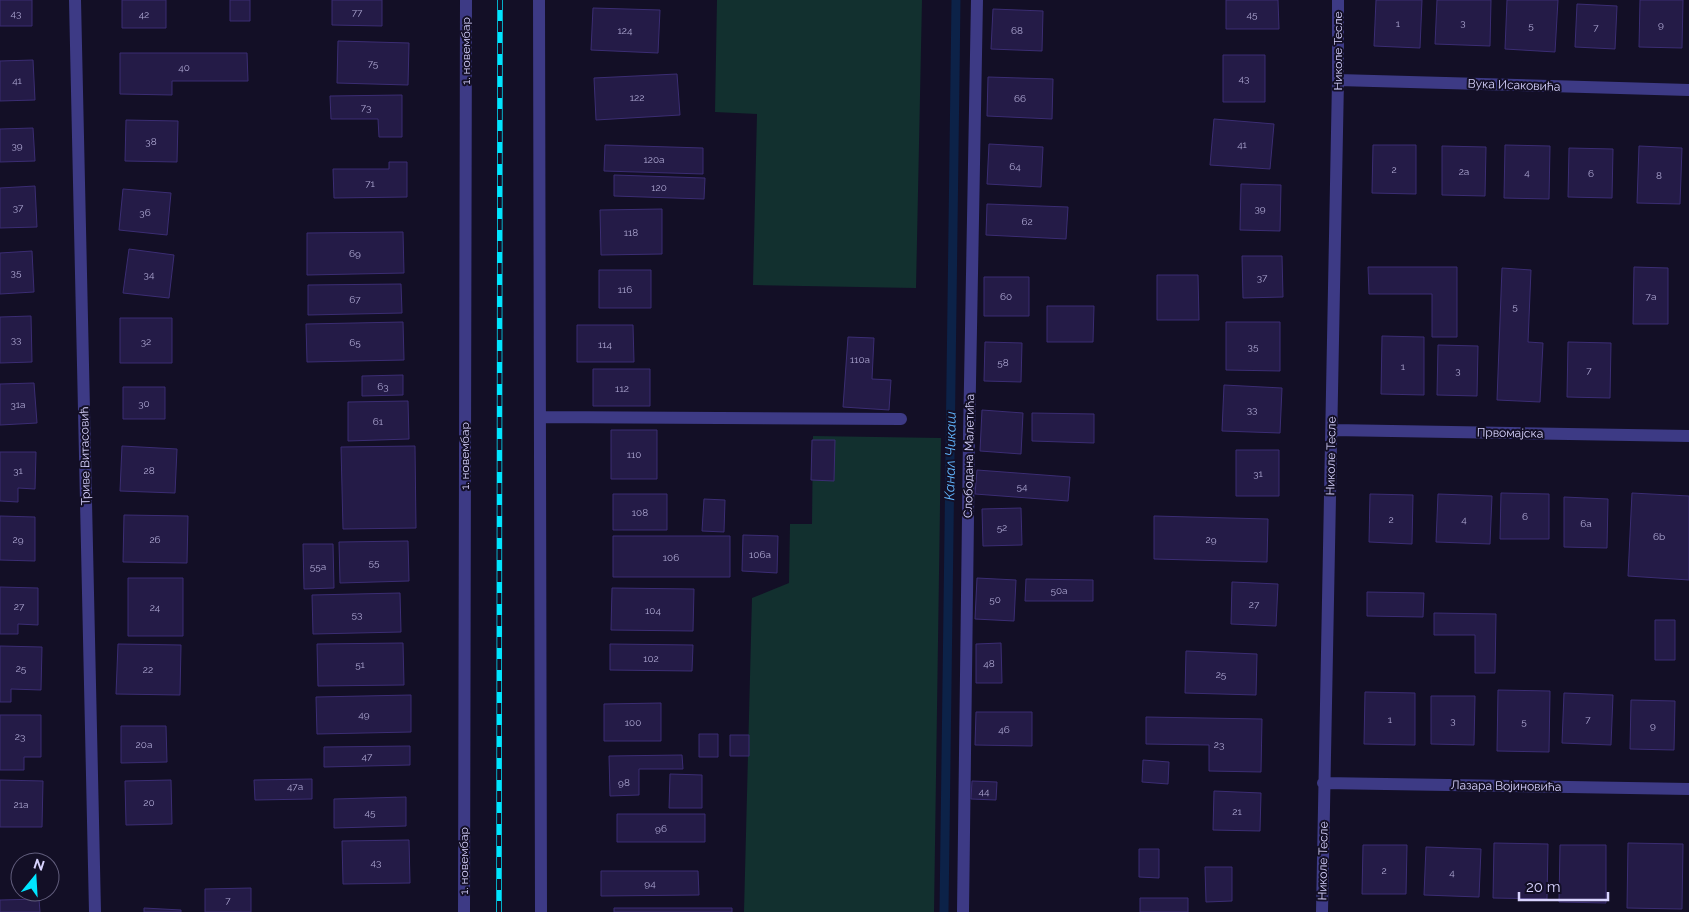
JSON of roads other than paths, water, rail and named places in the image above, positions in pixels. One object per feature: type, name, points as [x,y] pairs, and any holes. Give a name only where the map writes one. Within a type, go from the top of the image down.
[{"type":"street","name":"Триве Витасовић","points":[[75,0],[95,912]]},
{"type":"street","name":"1. новембар","points":[[464,912],[466,0]]},
{"type":"street","points":[[539,0],[541,912]]},
{"type":"street","name":"Слободана Малетића","points":[[963,912],[968,458],[977,0]]},
{"type":"street","name":"Николе Тесле","points":[[1322,912],[1323,783],[1332,430],[1338,0]]},
{"type":"street","name":"Вука Исаковића","points":[[1338,80],[1689,90]]},
{"type":"street","points":[[540,417],[901,419]]},
{"type":"street","name":"Првомајска","points":[[1332,430],[1689,436]]},
{"type":"street","name":"Лазара Војиновића","points":[[1323,783],[1689,789]]},
{"type":"waterway","name":"Канал Чикаш","points":[[944,912],[956,0]]},
{"type":"railway","points":[[499,912],[500,0]]}]
